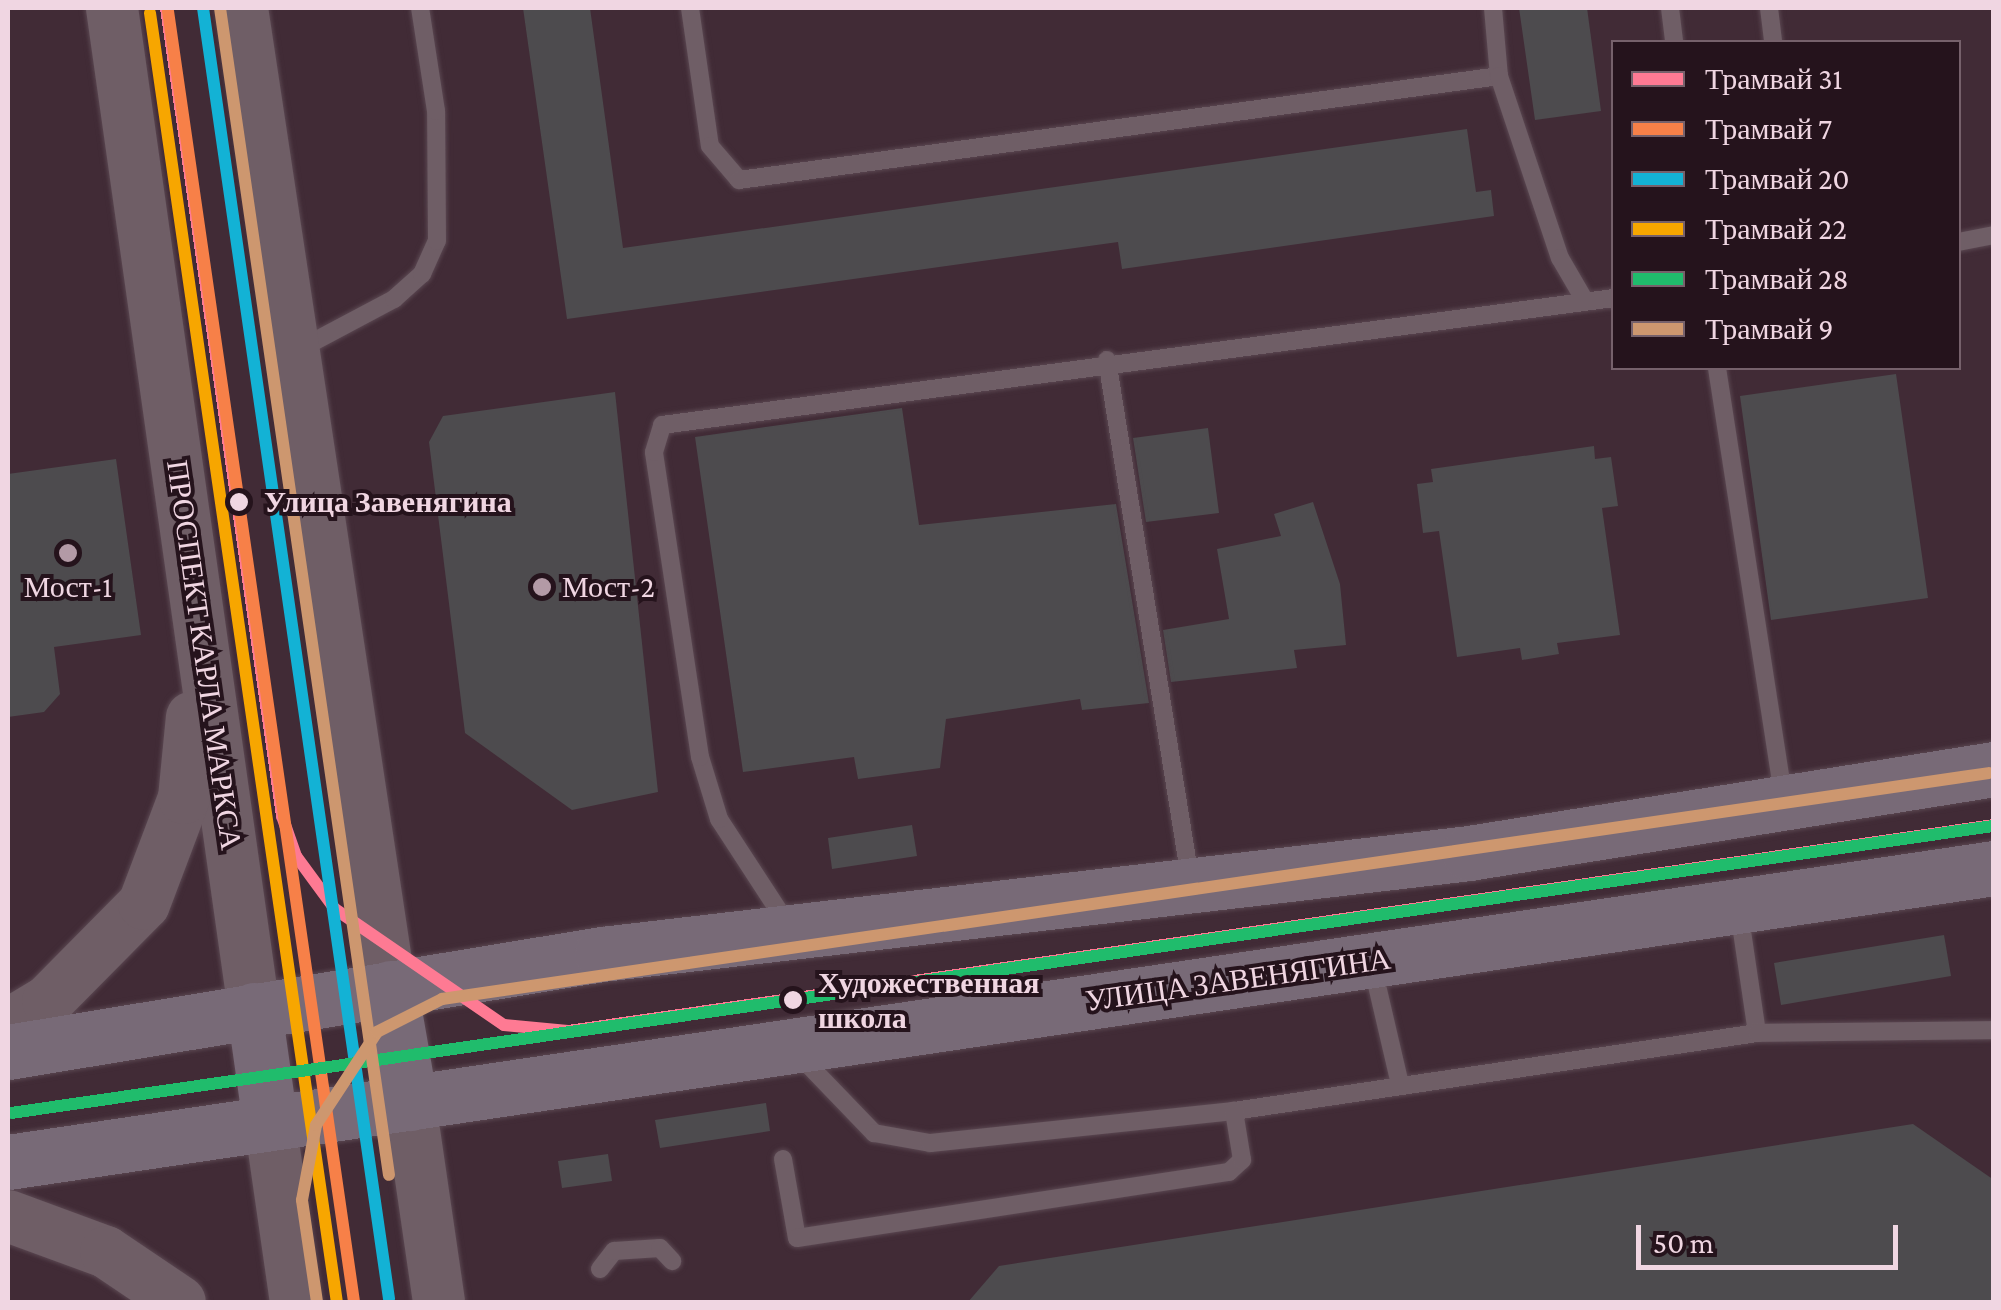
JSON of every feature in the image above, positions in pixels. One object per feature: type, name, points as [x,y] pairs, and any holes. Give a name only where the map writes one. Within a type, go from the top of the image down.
[{"type":"main road","name":"ПРОСПЕКТ КАРЛА МАРКСА","points":[[112,8],[296,1302]]},
{"type":"main road","points":[[242,8],[438,1302]]},
{"type":"main road","points":[[8,1024],[107,947],[164,863],[184,798],[200,631]]},
{"type":"main road","points":[[8,1052],[390,988],[790,928],[1469,852],[1994,768]]},
{"type":"main road","name":"УЛИЦА ЗАВЕНЯГИНА","points":[[8,1162],[1994,868]]},
{"type":"main road","points":[[8,1216],[106,1252],[180,1302]]},
{"type":"lane","points":[[293,353],[394,299],[422,274],[437,241],[436,112],[420,8]]},
{"type":"lane","points":[[690,8],[710,146],[739,180],[1500,76]]},
{"type":"lane","points":[[1493,8],[1500,76],[1560,258],[1585,301]]},
{"type":"lane","points":[[1670,8],[1674,40]]},
{"type":"lane","points":[[1768,8],[1772,40]]},
{"type":"lane","points":[[1961,241],[1994,235]]},
{"type":"lane","points":[[790,928],[719,819],[700,757],[654,452],[662,425],[1106,360],[1611,298]]},
{"type":"lane","points":[[1106,360],[1191,882]]},
{"type":"lane","points":[[1717,370],[1784,800]]},
{"type":"lane","points":[[1739,906],[1757,1033]]},
{"type":"lane","points":[[1371,960],[1399,1080]]},
{"type":"lane","points":[[792,1048],[874,1134],[901,1143],[1234,1111],[1399,1080],[1757,1033],[1994,1030]]},
{"type":"lane","points":[[784,1158],[797,1238],[1229,1172],[1242,1160],[1234,1111]]},
{"type":"lane","points":[[600,1268],[603,1257],[628,1250],[660,1248],[672,1261]]},
{"type":"building","points":[[523,8],[590,8],[623,248],[1467,129],[1476,192],[1491,190],[1494,216],[1122,269],[1118,242],[567,319]]},
{"type":"building","points":[[1519,8],[1587,8],[1601,111],[1535,120]]},
{"type":"building","points":[[1896,374],[1928,598],[1771,620],[1740,396]]},
{"type":"building","name":"Мост-2","points":[[615,392],[658,792],[572,810],[465,733],[429,442],[443,416]]},
{"type":"building","points":[[902,408],[919,525],[1116,504],[1149,703],[1082,710],[1080,699],[946,719],[940,768],[858,779],[854,757],[743,772],[695,437]]},
{"type":"building","points":[[1208,428],[1219,513],[1146,522],[1133,438]]},
{"type":"building","points":[[1594,446],[1595,459],[1611,457],[1618,506],[1602,508],[1620,635],[1557,643],[1559,654],[1522,660],[1520,648],[1457,657],[1439,531],[1423,533],[1417,484],[1433,482],[1431,469]]},
{"type":"building","name":"Мост-1","points":[[116,459],[141,635],[54,647],[60,694],[44,712],[8,717],[8,474]]},
{"type":"building","points":[[1313,502],[1340,584],[1346,645],[1294,650],[1297,668],[1171,682],[1163,630],[1229,619],[1217,549],[1281,536],[1274,514]]},
{"type":"building","points":[[912,825],[917,856],[832,869],[828,838]]},
{"type":"building","points":[[1944,935],[1951,976],[1781,1005],[1774,963]]},
{"type":"building","points":[[766,1103],[770,1131],[660,1148],[655,1120]]},
{"type":"building","points":[[1913,1124],[1994,1180],[1994,1302],[968,1302],[999,1266]]},
{"type":"building","points":[[608,1154],[612,1181],[562,1188],[558,1161]]},
{"type":"tram line","name":"31","points":[[166,8],[282,816],[296,856],[335,909],[504,1025],[568,1031],[1994,825]]},
{"type":"tram line","name":"20","points":[[203,8],[389,1299]]},
{"type":"tram line","name":"9","points":[[220,8],[389,1175]]},
{"type":"tram line","name":"7","points":[[168,11],[354,1302]]},
{"type":"tram line","name":"22","points":[[150,13],[337,1302]]},
{"type":"tram line","name":"9","points":[[317,1302],[302,1200],[316,1125],[377,1032],[442,999],[1989,773]]},
{"type":"tram line","name":"28","points":[[11,1113],[1994,826]]},
{"type":"place","name":"Улица Завенягина","points":[[239,502]]},
{"type":"place","name":"Мост-1","points":[[68,553]]},
{"type":"place","name":"Мост-2","points":[[542,587]]},
{"type":"place","name":"Художественная школа","points":[[793,1000]]}]
